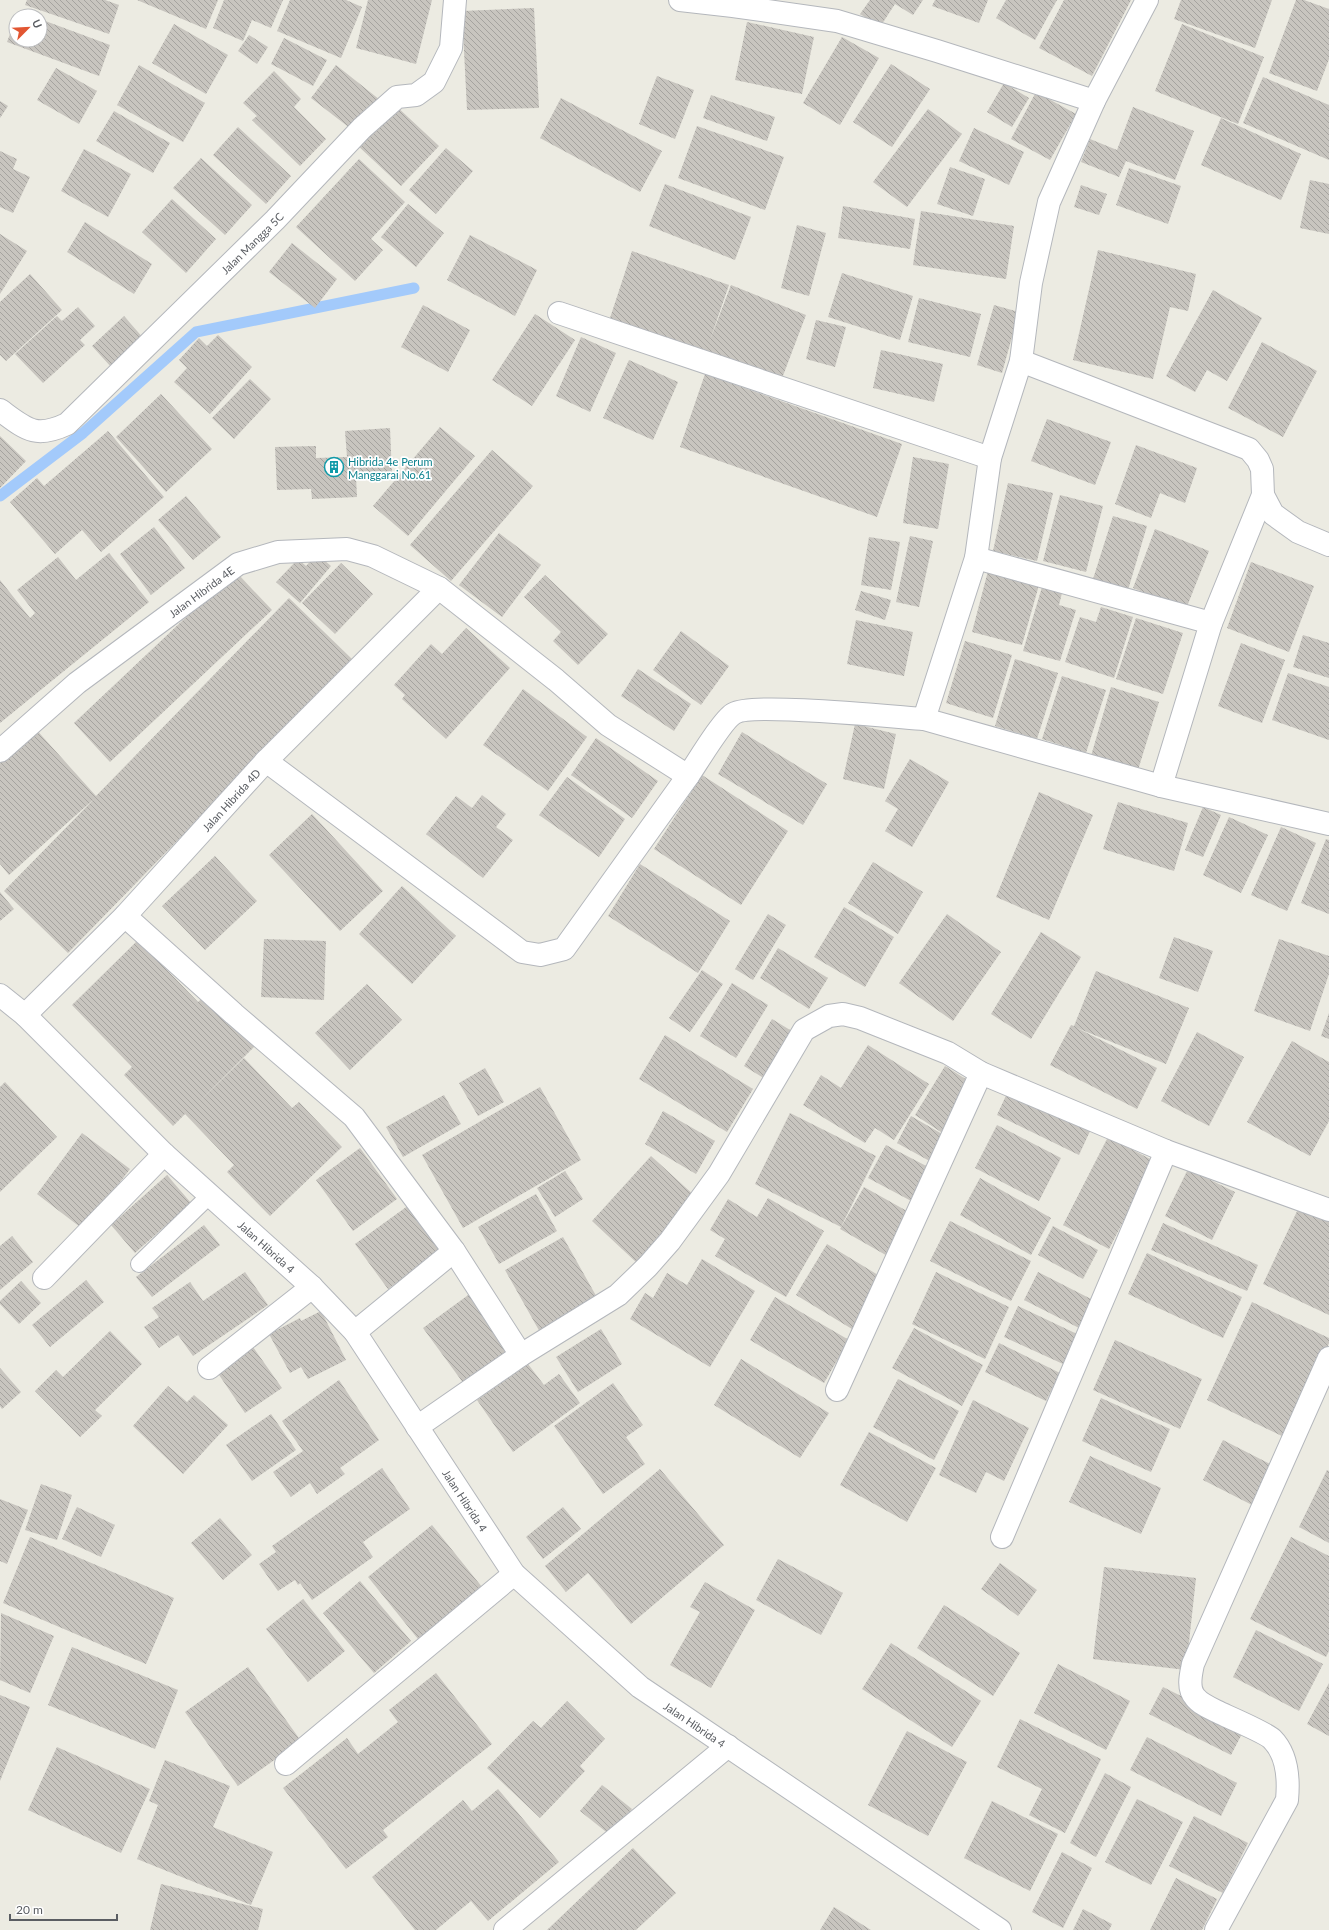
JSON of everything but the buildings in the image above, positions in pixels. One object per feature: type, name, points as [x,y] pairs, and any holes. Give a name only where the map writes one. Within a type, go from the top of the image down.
[{"type":"street","name":"Jalan Mangga 5C","points":[[0,410],[29,430],[42,432],[53,430],[67,424],[275,220],[362,128],[397,97],[416,94],[434,82],[451,48],[455,0]]},
{"type":"street","points":[[680,0],[837,21],[1094,101]]},
{"type":"street","points":[[924,719],[976,558],[990,458],[1021,361],[1031,284],[1049,202],[1094,101],[1147,0]]},
{"type":"street","points":[[559,313],[990,458]]},
{"type":"street","points":[[1021,361],[1249,449],[1258,460],[1262,469],[1263,494],[1272,514],[1298,532],[1329,546]]},
{"type":"street","points":[[1161,786],[1211,623],[1263,494]]},
{"type":"street","name":"Jalan Hibrida 4E","points":[[0,751],[77,683],[238,564],[278,552],[347,549],[373,556],[439,588],[556,680],[608,725],[688,776]]},
{"type":"street","points":[[976,558],[1211,623]]},
{"type":"street","name":"Jalan Hibrida 4D","points":[[25,1016],[126,916],[266,761],[439,588]]},
{"type":"street","points":[[266,761],[522,952],[540,955],[564,949],[733,713],[748,709],[833,712],[924,719],[1161,786],[1329,824]]},
{"type":"street","points":[[126,916],[234,1014],[354,1117],[454,1251],[521,1355]]},
{"type":"street","name":"Jalan Hibrida 4","points":[[0,995],[25,1016],[164,1154],[312,1287],[355,1332],[514,1574],[640,1687],[1000,1930]]},
{"type":"street","points":[[417,1427],[521,1355],[618,1295],[648,1266],[670,1241],[719,1174],[804,1030],[829,1016],[843,1014],[860,1018],[948,1053],[981,1073],[1166,1151],[1329,1210]]},
{"type":"street","points":[[837,1390],[981,1073]]},
{"type":"street","points":[[1002,1537],[1166,1151]]},
{"type":"street","points":[[44,1278],[164,1154]]},
{"type":"street","points":[[355,1332],[454,1251]]},
{"type":"street","points":[[209,1368],[312,1287]]},
{"type":"street","points":[[1216,1930],[1287,1800],[1289,1785],[1287,1769],[1281,1752],[1272,1738],[1209,1707],[1194,1696],[1190,1681],[1193,1664],[1329,1358]]},
{"type":"street","points":[[286,1764],[514,1574]]},
{"type":"street","points":[[505,1930],[728,1746]]},
{"type":"lane","points":[[139,1264],[209,1196]]},
{"type":"waterway","points":[[0,496],[83,433],[196,332],[414,288]]},
{"type":"place","name":"Hibrida 4e Perum Manggarai No.61","points":[[334,467]]}]
